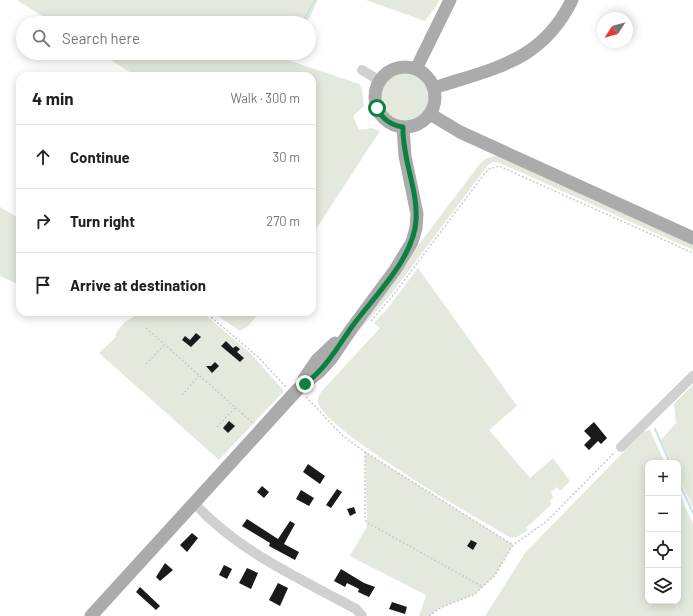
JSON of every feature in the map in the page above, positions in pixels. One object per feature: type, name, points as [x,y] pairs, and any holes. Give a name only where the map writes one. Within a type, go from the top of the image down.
[{"type":"main road","points":[[416,69],[450,0]]},
{"type":"main road","points":[[434,88],[497,67],[528,53],[544,41],[556,28],[572,0]]},
{"type":"main road","points":[[408,67],[416,69],[428,78],[434,88],[435,101],[430,114],[418,124],[403,127],[389,122],[378,110],[375,94],[380,81],[396,68],[408,67]]},
{"type":"main road","points":[[430,114],[473,138],[693,238]]},
{"type":"main road","points":[[91,616],[296,392],[317,360],[352,328],[395,270],[414,235],[416,207],[404,151],[403,127]]},
{"type":"street","points":[[362,70],[380,81]]},
{"type":"street","points":[[621,447],[693,376]]},
{"type":"street","points":[[194,504],[224,533],[248,550],[356,609],[362,616]]},
{"type":"path","points":[[366,326],[394,294],[485,173],[493,166],[499,166],[693,253]]},
{"type":"path","points":[[210,316],[258,357],[344,436],[365,452],[512,545]]},
{"type":"path","points":[[146,328],[261,430]]},
{"type":"path","points":[[146,364],[164,344]]},
{"type":"path","points":[[182,395],[200,375]]},
{"type":"path","points":[[217,427],[236,407]]},
{"type":"path","points":[[429,616],[440,608],[476,594],[495,575],[512,545],[546,522],[621,447]]},
{"type":"path","points":[[365,452],[364,516],[366,522],[482,587]]},
{"type":"shaded area","points":[[17,0],[318,0],[310,16],[42,16]]},
{"type":"shaded area","points":[[366,0],[440,0],[425,21]]},
{"type":"shaded area","points":[[111,60],[288,60],[359,84],[362,88],[364,106],[353,116],[359,130],[372,128],[380,131],[316,229],[316,72],[130,72]]},
{"type":"shaded area","points":[[405,73],[414,75],[422,80],[427,88],[429,97],[427,106],[422,114],[414,119],[405,121],[396,119],[388,114],[383,106],[381,97],[383,88],[388,80],[396,75]]},
{"type":"shaded area","points":[[493,156],[504,157],[693,243],[693,250],[500,163],[493,162],[488,165],[392,293],[339,354],[348,338],[479,165],[485,159]]},
{"type":"shaded area","points":[[0,207],[16,217],[16,283],[0,276]]},
{"type":"shaded area","points":[[418,268],[517,406],[489,430],[530,478],[553,458],[570,481],[560,491],[557,487],[551,492],[553,497],[550,501],[551,505],[526,528],[528,530],[517,537],[511,538],[493,528],[406,475],[348,434],[328,417],[318,403],[321,392],[380,328],[374,323],[388,308]]},
{"type":"shaded area","points":[[135,316],[207,316],[251,354],[284,391],[219,460],[99,353],[115,338],[117,331],[125,322]]},
{"type":"shaded area","points":[[218,316],[257,316],[248,326],[240,331]]},
{"type":"shaded area","points":[[693,385],[693,508],[681,482],[681,460],[671,460],[661,440],[676,423],[674,404]]},
{"type":"shaded area","points":[[650,430],[664,460],[645,460],[645,604],[681,604],[681,498],[693,524],[693,616],[485,616],[525,553],[643,432]]},
{"type":"shaded area","points":[[365,452],[513,545],[495,575],[475,594],[440,608],[429,616],[419,616],[426,595],[350,556],[367,526]]},
{"type":"building","points":[[196,333],[201,337],[191,347],[182,340],[185,336],[190,340]]},
{"type":"building","points":[[226,341],[233,348],[236,346],[240,349],[237,352],[244,358],[240,362],[221,346]]},
{"type":"building","points":[[215,362],[219,366],[212,373],[206,366],[211,366]]},
{"type":"building","points":[[229,421],[235,426],[228,433],[223,428]]},
{"type":"building","points":[[594,422],[607,438],[601,444],[598,441],[589,450],[584,445],[591,438],[584,431]]},
{"type":"building","points":[[308,464],[325,476],[320,484],[303,472]]},
{"type":"building","points":[[262,486],[269,492],[264,498],[257,492]]},
{"type":"building","points":[[337,489],[342,492],[331,508],[326,505]]},
{"type":"building","points":[[301,490],[314,498],[309,506],[296,499]]},
{"type":"building","points":[[354,507],[356,513],[350,516],[347,509]]},
{"type":"building","points":[[247,519],[278,539],[290,521],[295,524],[284,544],[299,552],[295,560],[269,546],[270,543],[242,526]]},
{"type":"building","points":[[192,533],[198,538],[187,552],[180,545]]},
{"type":"building","points":[[471,540],[477,543],[473,550],[467,546]]},
{"type":"building","points":[[165,563],[173,570],[160,581],[156,577]]},
{"type":"building","points":[[224,565],[232,569],[227,579],[219,575]]},
{"type":"building","points":[[247,568],[258,573],[251,589],[239,583]]},
{"type":"building","points":[[341,569],[364,583],[375,587],[369,597],[358,592],[359,589],[347,583],[345,587],[334,581]]},
{"type":"building","points":[[278,583],[288,588],[280,606],[269,600]]},
{"type":"building","points":[[140,587],[160,606],[156,610],[136,592]]},
{"type":"building","points":[[392,602],[407,607],[405,614],[389,609]]},
{"type":"waterway","points":[[306,16],[315,0]]},
{"type":"waterway","points":[[655,429],[669,460]]},
{"type":"waterway","points":[[681,487],[693,513]]},
{"type":"route","points":[[305,384],[331,359],[395,270],[408,248],[416,228],[416,207],[406,165],[403,146],[403,127],[391,124],[384,118],[377,108]]}]
